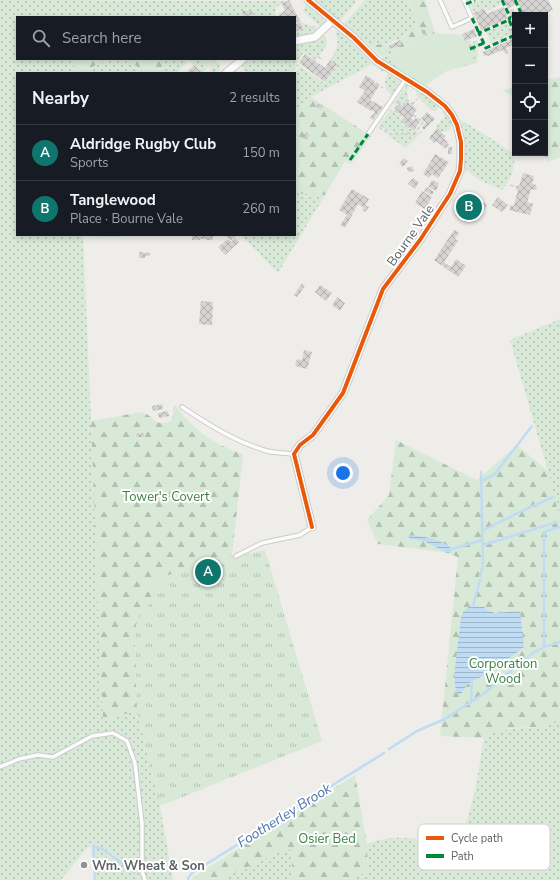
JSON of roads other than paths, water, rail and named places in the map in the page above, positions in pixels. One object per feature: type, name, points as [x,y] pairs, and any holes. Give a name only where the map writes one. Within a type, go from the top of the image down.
[{"type":"street","name":"Bourne Vale","points":[[294,454],[300,445],[313,435],[343,393],[383,289],[420,240],[450,194],[460,172],[461,142],[457,125],[445,106],[427,92],[377,61],[341,24],[332,21],[308,0]]},
{"type":"street","points":[[296,41],[315,37],[332,21]]},
{"type":"street","points":[[227,72],[242,60]]},
{"type":"street","points":[[294,454],[312,527]]},
{"type":"lane","points":[[440,0],[452,27],[472,18],[464,0]]},
{"type":"lane","points":[[368,134],[406,79]]},
{"type":"lane","points":[[182,407],[208,425],[248,445],[268,451],[294,454]]},
{"type":"lane","points":[[236,556],[262,543],[300,534],[312,527]]},
{"type":"lane","points":[[0,767],[19,759],[38,755],[53,757],[92,736],[113,733],[127,741],[135,763],[142,824],[142,871],[145,880]]},
{"type":"water","points":[[410,535],[438,540],[447,545],[452,549],[452,551],[448,553],[424,541],[409,539]]},
{"type":"water","points":[[470,606],[484,607],[495,613],[520,611],[524,647],[488,674],[472,681],[467,685],[461,694],[459,694],[456,692],[454,677],[461,617],[463,612]]},
{"type":"waterway","points":[[481,481],[494,475],[532,426]]},
{"type":"waterway","points":[[480,576],[483,565],[481,472]]},
{"type":"waterway","points":[[482,531],[553,497]]},
{"type":"waterway","points":[[483,545],[557,522]]},
{"type":"waterway","points":[[544,647],[544,534],[546,531],[560,527]]},
{"type":"waterway","points":[[452,549],[482,540]]},
{"type":"waterway","points":[[473,606],[480,580]]},
{"type":"waterway","name":"Footherley Brook","points":[[389,749],[417,731],[445,719],[483,694],[533,653],[544,647],[560,642]]},
{"type":"waterway","points":[[471,702],[472,681]]},
{"type":"waterway","name":"Footherley Brook","points":[[188,880],[192,873],[384,753]]},
{"type":"waterway","name":"Footherley Brook","points":[[93,847],[101,848],[134,872]]},
{"type":"waterway","name":"Footherley Brook","points":[[93,847],[95,880]]},
{"type":"place","name":"Tanglewood","points":[[469,207]]},
{"type":"place","name":"Aldridge Rugby Club","points":[[208,572]]},
{"type":"place","name":"Wm. Wheat & Son","points":[[84,865]]},
{"type":"park label","name":"Tower's Covert","points":[[166,496]]},
{"type":"park label","name":"Corporation Wood","points":[[503,670]]},
{"type":"park label","name":"Osier Bed","points":[[327,838]]}]
